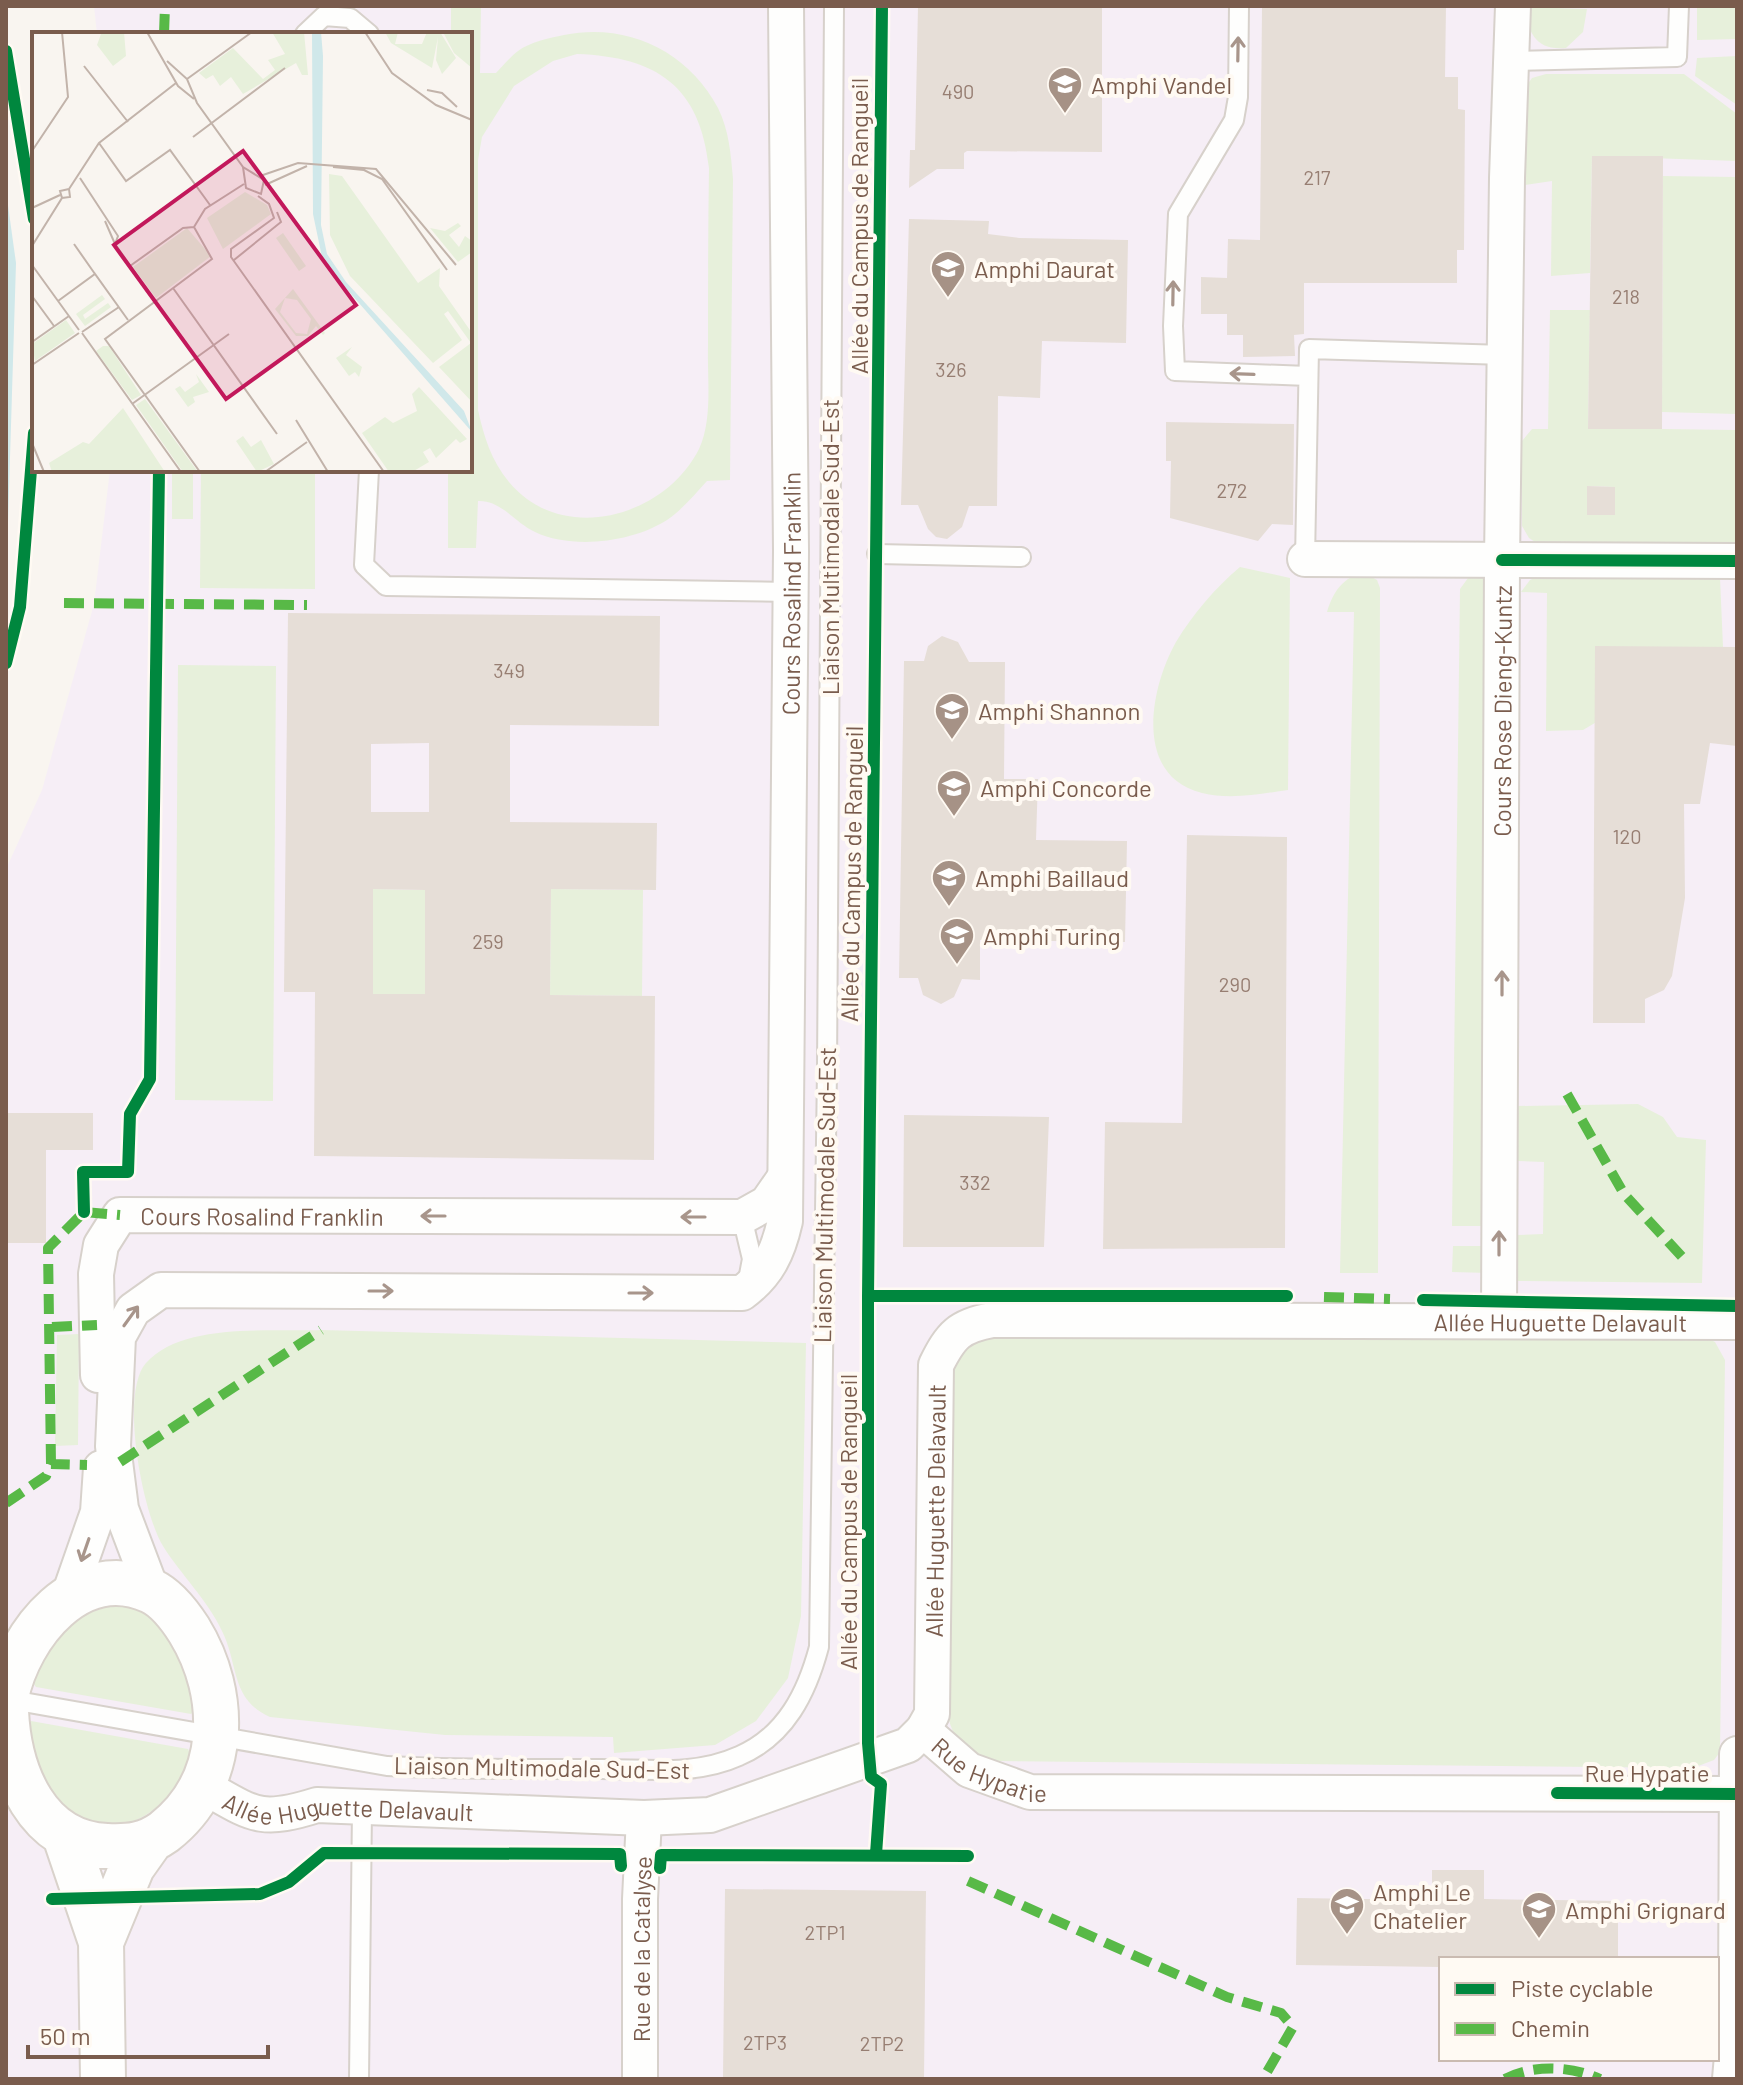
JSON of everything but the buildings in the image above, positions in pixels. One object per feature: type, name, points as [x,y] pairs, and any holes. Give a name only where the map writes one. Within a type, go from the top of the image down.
[{"type":"street","name":"Cours Rosalind Franklin","points":[[742,1293],[760,1280],[779,1251],[785,1221],[790,592],[786,6]]},
{"type":"street","name":"Cours Rose Dieng-Kuntz","points":[[1499,1321],[1502,560],[1513,6]]},
{"type":"street","points":[[1305,559],[1737,561]]},
{"type":"street","points":[[742,1217],[767,1203],[783,1180]]},
{"type":"street","name":"Cours Rosalind Franklin","points":[[68,1598],[98,1512],[101,1465],[96,1274],[101,1245],[120,1215],[742,1217]]},
{"type":"street","points":[[101,1942],[132,1867],[149,1843],[187,1810],[203,1786],[217,1737],[214,1691],[200,1648],[180,1616],[152,1591],[121,1509],[113,1446],[118,1337],[133,1310],[161,1290],[742,1293]]},
{"type":"street","name":"Allée Huguette Delavault","points":[[203,1786],[254,1813],[278,1817],[317,1805],[644,1818],[710,1815],[908,1745],[923,1730],[932,1714],[936,1365],[947,1344],[966,1324],[992,1320],[1737,1322]]},
{"type":"street","points":[[6,1698],[15,1645],[68,1598],[93,1588],[122,1584],[152,1591]]},
{"type":"street","points":[[6,1711],[8,1757],[40,1816],[65,1836],[94,1846],[149,1843]]},
{"type":"street","name":"Rue Hypatie","points":[[923,1730],[969,1770],[1030,1792],[1736,1794]]},
{"type":"street","points":[[1730,2079],[1736,2010],[1737,1754]]},
{"type":"street","name":"Rue de la Catalyse","points":[[640,2079],[640,1899],[644,1818]]},
{"type":"street","points":[[65,1836],[101,1942],[103,2079]]},
{"type":"lane","name":"Liaison Multimodale Sud-Est","points":[[6,1698],[387,1766],[695,1770],[741,1756],[772,1734],[798,1705],[819,1647],[827,1070],[834,6]]},
{"type":"lane","points":[[1239,6],[1238,97],[1234,120],[1178,214],[1174,252],[1175,371],[1308,376]]},
{"type":"lane","points":[[1513,61],[1677,57],[1679,6]]},
{"type":"lane","points":[[307,32],[324,16],[350,18],[367,32]]},
{"type":"lane","points":[[1305,559],[1309,349],[1505,355]]},
{"type":"lane","points":[[369,472],[364,565],[386,586],[790,592]]},
{"type":"lane","points":[[877,554],[1021,557]]},
{"type":"lane","points":[[742,1217],[752,1271],[742,1293]]},
{"type":"lane","points":[[359,2079],[362,1809]]},
{"type":"shaded area","points":[[94,6],[1737,6],[1737,2079],[6,2079],[6,869],[42,790],[94,604],[110,472],[472,472],[472,32],[97,32]]},
{"type":"green space","points":[[451,6],[481,6],[480,73],[496,73],[523,48],[564,35],[587,32],[633,37],[673,56],[690,71],[718,108],[729,143],[733,179],[730,480],[707,481],[678,511],[653,528],[602,541],[550,538],[527,528],[494,504],[478,501],[476,548],[448,548],[448,472],[472,472],[472,32],[451,32]],"holes":[[[577,54],[630,62],[670,81],[696,116],[704,140],[709,168],[706,425],[699,449],[683,473],[662,492],[638,506],[611,515],[583,518],[556,513],[531,502],[503,474],[483,430],[478,410],[478,160],[482,137],[514,86],[553,61]]]},
{"type":"green space","points":[[1697,6],[1736,6],[1736,39],[1697,40]]},
{"type":"green space","points":[[1525,7],[1587,9],[1583,32],[1566,48],[1547,47],[1531,32]]},
{"type":"green space","points":[[1737,56],[1737,105],[1695,76],[1697,58]]},
{"type":"green space","points":[[1546,74],[1684,74],[1737,114],[1737,161],[1592,156],[1590,273],[1551,276],[1552,181],[1525,185],[1527,85],[1532,78]]},
{"type":"green space","points":[[1663,176],[1737,177],[1737,414],[1662,412]]},
{"type":"green space","points":[[1550,310],[1590,310],[1588,428],[1737,430],[1737,548],[1541,546],[1529,538],[1522,526],[1522,441],[1532,429],[1548,429]],"holes":[[[1588,486],[1615,487],[1615,515],[1587,514]]]},
{"type":"green space","points":[[172,472],[193,472],[193,519],[172,519]]},
{"type":"green space","points":[[201,472],[315,472],[315,589],[200,588]]},
{"type":"green space","points":[[1240,567],[1290,578],[1288,790],[1223,796],[1202,793],[1180,784],[1165,769],[1153,728],[1159,683],[1176,642],[1205,602]]},
{"type":"green space","points":[[1365,573],[1377,580],[1380,588],[1378,1273],[1340,1273],[1354,612],[1327,612],[1340,586]]},
{"type":"green space","points":[[1471,574],[1485,574],[1490,1226],[1452,1226],[1460,589]]},
{"type":"green space","points":[[1541,575],[1720,578],[1723,647],[1583,730],[1546,731],[1547,593],[1521,592],[1530,580]]},
{"type":"green space","points":[[178,665],[276,666],[273,1101],[175,1100]]},
{"type":"green space","points":[[373,889],[425,890],[425,994],[373,994]]},
{"type":"green space","points":[[551,889],[643,890],[642,996],[550,995]]},
{"type":"green space","points":[[1638,1104],[1663,1117],[1677,1137],[1706,1140],[1702,1283],[1518,1281],[1517,1235],[1543,1234],[1544,1162],[1518,1161],[1517,1106]]},
{"type":"green space","points":[[1453,1246],[1489,1246],[1490,1273],[1452,1272]]},
{"type":"green space","points":[[321,1330],[806,1343],[801,1616],[788,1678],[756,1721],[715,1745],[614,1753],[613,1737],[445,1735],[270,1717],[257,1710],[248,1701],[237,1680],[216,1619],[170,1557],[155,1530],[137,1454],[134,1400],[138,1378],[146,1363],[162,1350],[181,1341],[228,1332]]},
{"type":"green space","points":[[998,1331],[1705,1337],[1715,1342],[1725,1360],[1720,1752],[1714,1760],[1693,1768],[996,1761],[972,1753],[960,1743],[949,1720],[951,1373],[970,1347]]},
{"type":"green space","points":[[79,1334],[78,1445],[55,1446],[57,1335]]},
{"type":"green space","points":[[127,1605],[157,1623],[175,1648],[186,1677],[194,1711],[191,1714],[36,1687],[33,1683],[49,1652],[68,1628],[93,1612]]},
{"type":"green space","points":[[31,1721],[188,1749],[190,1753],[181,1776],[168,1796],[152,1811],[134,1821],[114,1825],[93,1822],[73,1812],[48,1785],[34,1752],[28,1725]]},
{"type":"water","points":[[6,191],[16,263],[6,588]]},
{"type":"marked path","points":[[164,32],[165,6]]},
{"type":"marked path","points":[[64,603],[307,605]]},
{"type":"marked path","points":[[1567,1094],[1624,1194],[1686,1261]]},
{"type":"marked path","points":[[51,1464],[48,1248],[84,1212],[120,1215]]},
{"type":"marked path","points":[[1324,1297],[1390,1299]]},
{"type":"marked path","points":[[52,1327],[97,1325]]},
{"type":"marked path","points":[[120,1462],[321,1330]]},
{"type":"marked path","points":[[6,1503],[46,1476],[51,1464],[87,1465]]},
{"type":"marked path","points":[[968,1881],[1227,1997],[1281,2013],[1293,2027],[1263,2079]]},
{"type":"marked path","points":[[1505,2079],[1528,2071],[1552,2068],[1577,2071],[1600,2079]]},
{"type":"cycle path","name":"Allée du Campus de Rangueil","points":[[876,1854],[881,1784],[871,1777],[868,1743],[868,1296],[882,6]]},
{"type":"cycle path","points":[[6,51],[32,207]]},
{"type":"cycle path","points":[[6,663],[20,607],[32,458]]},
{"type":"cycle path","points":[[84,1212],[83,1172],[128,1172],[130,1114],[150,1079],[159,472]]},
{"type":"cycle path","points":[[1502,560],[1737,561]]},
{"type":"cycle path","points":[[868,1296],[1287,1296]]},
{"type":"cycle path","points":[[1423,1300],[1737,1306]]},
{"type":"cycle path","points":[[1557,1793],[1736,1794]]},
{"type":"cycle path","points":[[52,1899],[260,1894],[289,1882],[324,1853],[620,1854],[621,1866]]},
{"type":"cycle path","points":[[660,1868],[661,1855],[968,1856]]},
{"type":"place","name":"Amphi Vandel","points":[[1065,115]]},
{"type":"place","name":"Amphi Daurat","points":[[948,299]]},
{"type":"place","name":"Amphi Shannon","points":[[952,741]]},
{"type":"place","name":"Amphi Concorde","points":[[954,818]]},
{"type":"place","name":"Amphi Baillaud","points":[[949,908]]},
{"type":"place","name":"Amphi Turing","points":[[957,966]]},
{"type":"place","name":"Amphi Le Chatelier","points":[[1347,1936]]},
{"type":"place","name":"Amphi Grignard","points":[[1539,1940]]}]
